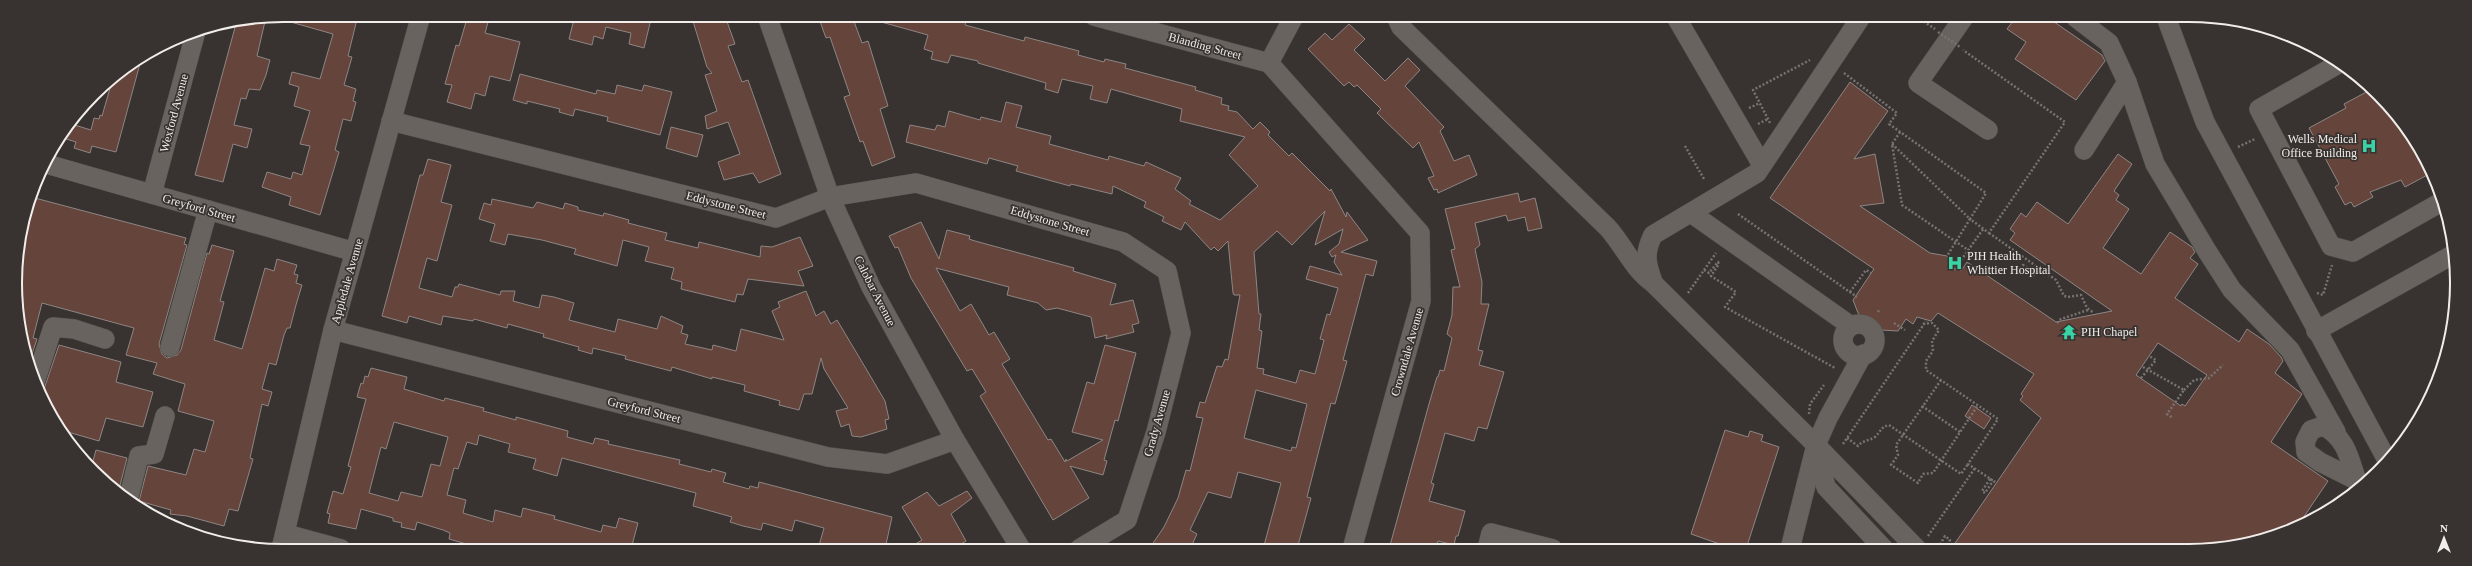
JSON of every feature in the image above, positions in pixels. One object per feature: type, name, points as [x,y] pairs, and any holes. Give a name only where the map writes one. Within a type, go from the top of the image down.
[{"type":"street","name":"Appledale Avenue","points":[[284,541],[333,330],[420,22]]},
{"type":"street","name":"Calobar Avenue","points":[[769,22],[830,197],[871,287],[955,440],[1017,544]]},
{"type":"street","name":"Blanding Street","points":[[1116,22],[1269,63]]},
{"type":"street","points":[[1269,63],[1291,22]]},
{"type":"street","points":[[1399,22],[1401,27],[1620,240],[1642,275],[1653,283],[1863,493],[1925,544]]},
{"type":"street","points":[[1679,22],[1762,165]]},
{"type":"street","points":[[1653,283],[1645,261],[1646,247],[1653,234],[1691,213],[1756,173],[1857,22]]},
{"type":"street","points":[[1961,22],[1918,83],[1988,130]]},
{"type":"street","points":[[2081,22],[2109,43],[2127,82],[2155,164],[2232,290],[2290,350],[2344,447],[2357,483]]},
{"type":"street","points":[[2168,22],[2205,122],[2316,331],[2385,456]]},
{"type":"street","name":"Wexford Avenue","points":[[152,194],[194,38]]},
{"type":"street","name":"Crowndale Avenue","points":[[1269,63],[1420,233],[1421,300],[1353,544]]},
{"type":"street","points":[[2334,66],[2259,108],[2270,133],[2331,246],[2353,252],[2438,204]]},
{"type":"street","points":[[2084,150],[2127,82]]},
{"type":"street","name":"Eddystone Street","points":[[391,121],[776,218],[830,197],[916,183],[1123,242],[1168,271]]},
{"type":"street","name":"Greyford Street","points":[[50,165],[355,252]]},
{"type":"street","points":[[170,347],[208,210]]},
{"type":"street","points":[[1691,213],[1851,326],[1865,325],[1873,333],[1874,343],[1872,348],[1863,354],[1828,418],[1816,446],[1791,544]]},
{"type":"street","points":[[2316,331],[2448,257]]},
{"type":"street","name":"Grady Avenue","points":[[1087,544],[1127,520],[1156,432],[1181,333],[1168,271]]},
{"type":"street","points":[[38,373],[53,327],[74,329],[105,339]]},
{"type":"street","name":"Greyford Street","points":[[333,330],[828,457],[887,464],[955,440]]},
{"type":"street","points":[[130,494],[139,456],[154,454],[165,416]]},
{"type":"street","points":[[2336,432],[2323,426],[2311,430],[2305,442],[2306,452],[2320,462],[2357,483]]},
{"type":"street","points":[[1816,446],[1826,486],[1879,544]]},
{"type":"street","points":[[1488,544],[1491,533],[1534,544]]},
{"type":"street","points":[[284,541],[305,544]]},
{"type":"path","points":[[1924,22],[2065,122],[1989,232]]},
{"type":"path","points":[[1771,125],[1753,90],[1814,57]]},
{"type":"path","points":[[1841,71],[1897,112],[1889,124],[1986,193],[1947,256]]},
{"type":"path","points":[[1746,110],[1760,103]]},
{"type":"path","points":[[1756,125],[1768,119]]},
{"type":"path","points":[[1900,132],[1892,144],[1902,205],[1968,250]]},
{"type":"path","points":[[2222,154],[2270,133]]},
{"type":"path","points":[[1892,144],[1970,219],[2060,283],[2060,291],[2064,296],[2068,297],[2081,294],[2089,310],[2094,313]]},
{"type":"path","points":[[1686,146],[1704,179]]},
{"type":"path","points":[[1738,214],[1857,297]]},
{"type":"path","points":[[1954,270],[1984,228]]},
{"type":"path","points":[[2313,292],[2323,294],[2337,247]]},
{"type":"path","points":[[1688,294],[1716,252]]},
{"type":"path","points":[[1704,270],[1709,273],[1718,262],[1719,264],[1711,276],[1736,292],[1725,307],[1836,369],[1833,372]]},
{"type":"path","points":[[2031,270],[2023,265],[2021,268],[2033,276],[2038,267]]},
{"type":"path","points":[[1850,292],[1866,270],[1871,273]]},
{"type":"path","points":[[2057,323],[2061,319],[2089,310]]},
{"type":"path","points":[[1843,444],[1926,321]]},
{"type":"path","points":[[1894,323],[1904,330]]},
{"type":"path","points":[[1847,438],[1858,446],[1862,441],[1874,437],[1882,427],[1890,424],[1961,474],[1998,419],[1926,370],[1926,361],[1932,351],[1932,341],[1939,330],[1932,324],[1923,324]]},
{"type":"path","points":[[2141,378],[2156,360],[2149,356]]},
{"type":"path","points":[[2173,418],[2167,414],[2184,390],[2194,380],[2210,378],[2223,365]]},
{"type":"path","points":[[2143,367],[2184,390]]},
{"type":"path","points":[[1941,380],[1896,445],[1898,455],[1891,465],[1918,482],[1923,474],[1934,473],[1978,405]]},
{"type":"path","points":[[1809,414],[1810,404],[1827,381]]},
{"type":"path","points":[[1922,406],[1960,432]]},
{"type":"path","points":[[1968,464],[1994,481],[1985,493],[1982,491],[1990,479]]},
{"type":"path","points":[[1928,544],[1975,468]]},
{"type":"path","points":[[1931,544],[1945,536],[1950,540],[1947,544]]},
{"type":"building","points":[[291,22],[356,22],[348,56],[352,57],[344,85],[356,89],[353,101],[356,102],[351,121],[343,119],[335,150],[339,152],[320,215],[289,205],[291,197],[262,187],[267,172],[291,179],[293,172],[302,175],[310,146],[300,144],[310,111],[294,106],[299,87],[289,84],[292,72],[320,79],[333,34]]},
{"type":"building","points":[[466,22],[488,22],[485,33],[520,42],[510,81],[490,76],[485,96],[475,93],[471,109],[447,102],[452,85],[445,84],[456,45],[459,46]]},
{"type":"building","points":[[573,22],[650,22],[644,48],[629,44],[631,33],[606,27],[603,39],[594,36],[592,45],[569,39]]},
{"type":"building","points":[[693,22],[727,22],[735,44],[728,46],[742,82],[748,80],[781,174],[759,183],[753,173],[724,180],[718,162],[740,154],[728,122],[707,129],[705,116],[717,111],[705,75],[712,73],[707,67]]},
{"type":"building","points":[[820,22],[854,22],[862,43],[868,41],[888,106],[880,109],[895,157],[872,166],[863,141],[860,142],[844,97],[850,95],[830,37],[826,38]]},
{"type":"building","points":[[881,22],[966,22],[965,25],[1024,41],[1025,37],[1079,51],[1078,55],[1104,62],[1105,59],[1126,64],[1125,68],[1196,87],[1195,90],[1222,98],[1221,104],[1229,106],[1228,110],[1237,112],[1253,129],[1260,122],[1270,132],[1268,135],[1289,156],[1292,153],[1330,191],[1331,189],[1346,217],[1347,212],[1368,240],[1341,252],[1377,261],[1373,276],[1366,274],[1343,360],[1347,361],[1335,404],[1331,403],[1307,497],[1311,498],[1298,544],[1264,544],[1281,483],[1238,472],[1231,498],[1208,492],[1190,530],[1197,534],[1192,544],[1152,544],[1164,527],[1178,498],[1186,470],[1190,471],[1203,418],[1196,417],[1200,402],[1205,403],[1217,366],[1222,367],[1225,359],[1228,360],[1240,295],[1234,295],[1233,293],[1228,241],[1218,251],[1214,247],[1211,250],[1185,222],[1181,230],[1162,221],[1164,217],[1144,207],[1146,202],[1113,186],[1112,194],[1071,184],[1070,186],[1016,171],[1018,166],[989,158],[987,164],[906,142],[910,125],[935,130],[937,125],[945,127],[949,111],[980,120],[981,117],[1001,122],[1006,102],[1022,106],[1016,127],[1051,136],[1049,144],[1108,160],[1109,156],[1144,166],[1146,162],[1181,178],[1175,189],[1191,201],[1189,204],[1220,220],[1258,186],[1229,155],[1245,137],[1180,121],[1182,109],[1111,89],[1107,103],[1090,99],[1093,86],[1062,79],[1058,93],[1045,89],[1046,83],[978,63],[978,61],[951,55],[948,63],[931,59],[933,52],[924,49],[928,35]],"holes":[[[1325,211],[1315,245],[1343,229],[1339,244],[1329,252],[1332,257],[1336,255],[1334,262],[1342,275],[1310,266],[1306,279],[1338,288],[1330,315],[1327,314],[1320,339],[1324,340],[1315,374],[1300,370],[1296,383],[1263,374],[1264,369],[1257,368],[1262,331],[1259,330],[1261,314],[1259,314],[1254,252],[1277,231],[1292,245]],[[1256,390],[1307,404],[1296,448],[1292,447],[1291,451],[1244,438]]]},
{"type":"building","points":[[2012,22],[2054,22],[2102,55],[2105,61],[2076,100],[2015,59],[2026,42],[2007,29]]},
{"type":"building","points":[[265,23],[257,56],[270,60],[266,75],[260,90],[249,89],[246,99],[241,98],[234,125],[252,129],[247,148],[233,144],[223,182],[195,175],[235,26]]},
{"type":"building","points":[[1349,24],[1365,39],[1354,50],[1385,81],[1408,58],[1420,70],[1405,86],[1444,127],[1440,131],[1454,161],[1469,155],[1477,175],[1438,193],[1437,189],[1434,190],[1428,178],[1434,176],[1419,142],[1413,148],[1377,113],[1381,109],[1357,85],[1354,87],[1349,82],[1344,86],[1308,49],[1325,33],[1332,40]]},
{"type":"building","points":[[140,65],[116,152],[92,146],[90,153],[74,148],[76,142],[66,139],[75,125],[91,130],[94,118],[99,119],[100,115],[102,116],[110,88]]},
{"type":"building","points":[[520,74],[596,94],[597,90],[615,94],[617,85],[642,91],[644,85],[672,92],[660,135],[607,121],[608,117],[575,109],[573,116],[559,112],[560,109],[527,101],[527,104],[513,100]]},
{"type":"building","points":[[1850,82],[1888,111],[1854,159],[1875,154],[1884,203],[1860,206],[1930,253],[1947,256],[1961,271],[1967,262],[2056,322],[2112,311],[2010,240],[2015,233],[2010,229],[2021,213],[2026,217],[2037,202],[2068,224],[2118,154],[2132,164],[2114,191],[2119,195],[2116,200],[2129,209],[2103,248],[2141,274],[2170,232],[2192,247],[2195,252],[2190,258],[2198,264],[2175,298],[2239,342],[2247,329],[2269,344],[2281,357],[2283,361],[2275,373],[2302,394],[2271,442],[2328,481],[2304,517],[2257,535],[2223,542],[2189,544],[1954,544],[2041,418],[2020,400],[2023,396],[2021,394],[2034,374],[1938,313],[1931,321],[1917,317],[1913,324],[1906,319],[1898,331],[1881,330],[1868,324],[1858,313],[1853,300],[1874,269],[1770,198]],"holes":[[[2158,343],[2207,375],[2185,406],[2182,404],[2181,406],[2136,375]]]},
{"type":"building","name":"Wells Medical Office Building","points":[[2367,92],[2374,98],[2406,138],[2426,175],[2405,187],[2401,180],[2370,192],[2373,197],[2354,207],[2351,202],[2345,205],[2335,187],[2339,184],[2309,128],[2346,108],[2344,104]]},
{"type":"building","points":[[671,127],[703,135],[697,157],[666,148]]},
{"type":"building","points":[[428,159],[451,165],[441,202],[452,205],[437,261],[427,258],[419,288],[452,297],[455,287],[458,287],[459,284],[500,295],[501,291],[515,291],[513,301],[539,308],[542,295],[554,297],[574,303],[569,320],[615,332],[618,319],[657,329],[661,316],[683,326],[681,333],[688,335],[685,344],[712,350],[713,345],[736,351],[741,329],[784,340],[772,311],[780,307],[778,302],[806,291],[816,316],[824,311],[831,324],[837,320],[885,401],[889,419],[885,420],[887,429],[861,437],[852,436],[849,424],[841,427],[836,411],[848,408],[824,369],[821,358],[812,394],[804,394],[799,410],[779,405],[780,401],[744,391],[745,385],[712,377],[712,379],[672,367],[671,371],[625,359],[626,356],[593,348],[592,354],[578,350],[579,347],[543,337],[544,334],[508,324],[507,328],[474,319],[473,321],[443,316],[441,325],[409,316],[407,323],[382,316],[420,175],[423,175]]},
{"type":"building","points":[[1518,193],[1520,202],[1535,198],[1542,228],[1528,231],[1525,217],[1508,221],[1506,215],[1475,223],[1480,245],[1475,249],[1482,282],[1481,304],[1489,304],[1478,350],[1483,351],[1479,365],[1504,372],[1487,429],[1478,427],[1474,441],[1445,433],[1431,483],[1434,484],[1429,501],[1465,511],[1454,544],[1438,541],[1437,544],[1390,544],[1437,377],[1440,370],[1444,371],[1452,338],[1447,334],[1452,315],[1453,287],[1460,287],[1451,250],[1455,249],[1445,209]]},
{"type":"building","points":[[36,198],[186,238],[184,244],[187,245],[159,344],[162,354],[167,358],[177,355],[181,350],[207,253],[209,254],[212,245],[234,251],[220,301],[224,302],[214,340],[242,349],[265,268],[274,271],[277,259],[297,265],[294,274],[298,275],[296,283],[302,285],[290,328],[287,328],[284,335],[276,365],[269,363],[262,389],[272,392],[268,406],[262,404],[250,458],[253,459],[238,511],[229,509],[224,526],[187,516],[170,514],[171,510],[139,501],[148,466],[186,475],[194,449],[205,452],[214,421],[178,411],[185,384],[153,374],[157,363],[126,355],[134,328],[42,303],[33,338],[37,339],[32,354],[24,317],[22,283],[24,249]]},
{"type":"building","points":[[492,199],[533,208],[537,202],[563,209],[565,203],[578,207],[578,210],[603,216],[604,213],[629,220],[628,223],[667,233],[665,240],[698,248],[699,242],[760,257],[761,246],[772,247],[800,237],[813,266],[798,271],[804,286],[748,279],[743,295],[737,294],[735,302],[681,289],[682,282],[671,279],[674,268],[645,261],[649,247],[623,240],[617,266],[574,254],[576,249],[542,240],[508,234],[505,245],[490,241],[495,224],[479,219],[484,203],[491,205]]},
{"type":"building","points":[[921,222],[939,259],[947,230],[970,236],[969,239],[975,241],[1074,268],[1073,271],[1116,284],[1110,305],[1133,300],[1139,323],[1132,325],[1134,332],[1106,339],[1107,335],[1095,338],[1091,317],[1057,308],[1046,310],[1038,303],[1007,295],[1009,287],[936,268],[960,311],[971,304],[989,335],[994,332],[1010,359],[1002,364],[1048,440],[1051,439],[1065,462],[1066,459],[1067,461],[1103,440],[1072,432],[1087,382],[1094,384],[1105,345],[1136,353],[1118,421],[1115,420],[1104,460],[1107,461],[1103,475],[1070,466],[1089,498],[1053,520],[980,396],[986,392],[972,369],[967,371],[911,278],[898,247],[895,248],[889,236]]},
{"type":"building","points":[[59,345],[121,362],[116,382],[153,392],[143,427],[106,418],[99,441],[69,432],[57,414],[44,388]]},
{"type":"building","points":[[371,368],[407,377],[404,389],[444,401],[445,398],[484,408],[483,411],[516,420],[516,417],[568,431],[567,437],[593,444],[595,438],[609,441],[608,444],[680,460],[679,464],[711,472],[712,469],[726,473],[723,482],[749,489],[750,486],[758,488],[759,482],[892,517],[886,544],[819,544],[824,528],[795,520],[792,531],[763,523],[761,530],[743,526],[730,522],[732,517],[693,506],[696,493],[562,458],[557,476],[533,469],[536,459],[508,452],[510,444],[479,435],[477,445],[467,442],[458,469],[454,468],[447,495],[466,500],[463,513],[493,522],[495,510],[521,517],[523,508],[555,516],[554,519],[601,532],[603,525],[616,528],[619,518],[638,523],[632,544],[466,544],[449,539],[450,533],[443,530],[417,522],[415,530],[401,527],[402,523],[393,521],[393,518],[361,509],[356,529],[328,523],[330,514],[327,513],[333,491],[343,494],[351,467],[348,466],[366,399],[357,397],[361,383],[363,384],[365,376],[368,377]],"holes":[[[394,422],[448,437],[440,466],[431,464],[422,497],[401,492],[398,501],[369,493],[381,447],[386,449]]]},
{"type":"building","points":[[1972,405],[1991,418],[1984,429],[1965,416]]},
{"type":"building","points":[[1725,430],[1748,437],[1750,431],[1763,435],[1761,441],[1779,447],[1748,544],[1720,544],[1691,534]]},
{"type":"building","points":[[96,450],[127,458],[120,486],[98,468],[93,462]]},
{"type":"building","points":[[967,491],[972,498],[951,514],[966,541],[961,544],[915,544],[922,540],[902,507],[927,492],[939,506]]},
{"type":"place","name":"Wells Medical Office Building","points":[[2369,146]]},
{"type":"place","name":"PIH Health Whittier Hospital","points":[[1955,263]]},
{"type":"place","name":"PIH Chapel","points":[[2069,332]]}]
